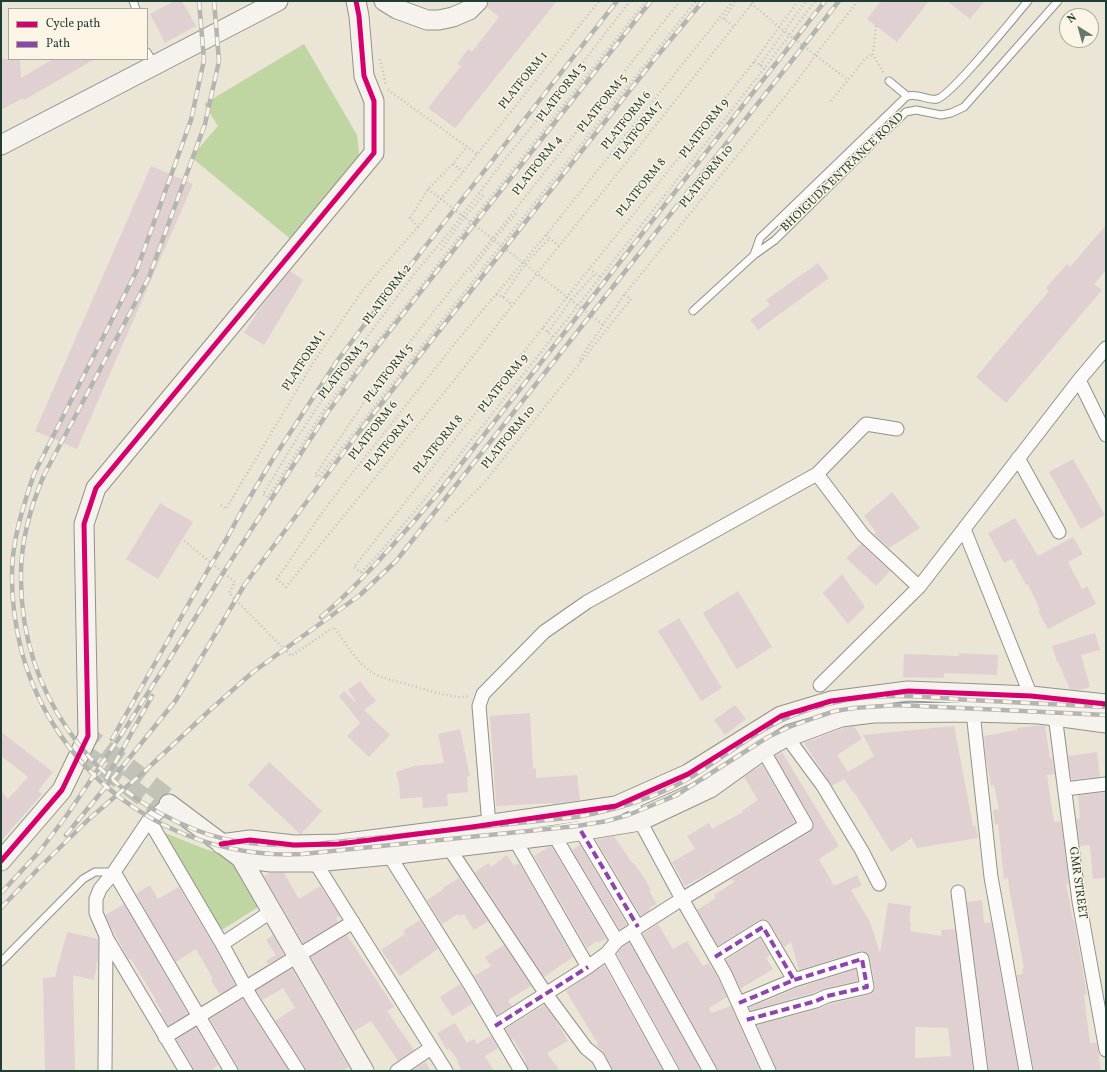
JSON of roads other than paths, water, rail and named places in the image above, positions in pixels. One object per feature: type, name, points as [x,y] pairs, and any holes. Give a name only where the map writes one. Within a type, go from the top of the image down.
[{"type":"street","points":[[151,58],[278,1]]},
{"type":"street","points":[[1,861],[62,790],[88,736],[84,524],[96,488],[374,153],[374,100],[364,76],[359,16],[356,1]]},
{"type":"street","points":[[394,4],[427,20],[439,20],[453,18],[469,10],[478,1]]},
{"type":"street","points":[[1,145],[148,60]]},
{"type":"street","points":[[820,685],[919,587],[1079,380],[1106,348]]},
{"type":"street","points":[[1079,380],[1106,435]]},
{"type":"street","points":[[491,834],[479,706],[483,694],[544,632],[587,602],[817,474],[866,424],[897,429]]},
{"type":"street","points":[[1018,458],[1059,532]]},
{"type":"street","points":[[817,474],[863,535],[919,587]]},
{"type":"street","points":[[964,529],[1031,696]]},
{"type":"street","points":[[241,858],[271,862],[312,853],[339,844],[446,839],[491,834],[616,806],[688,774],[781,716],[838,709],[908,691],[1031,696],[1106,704]]},
{"type":"street","points":[[491,834],[515,840],[640,821],[710,788],[763,750],[838,709],[873,713],[973,712],[1040,714],[1106,723]]},
{"type":"street","points":[[973,712],[991,877],[1026,1071]]},
{"type":"street","name":"GMR STREET","points":[[1055,715],[1079,900],[1102,999],[1106,1050]]},
{"type":"street","points":[[772,722],[823,786],[862,851],[879,884]]},
{"type":"street","points":[[495,1026],[588,967],[607,953],[617,942],[635,929],[806,824],[763,750]]},
{"type":"street","points":[[1065,789],[1106,784]]},
{"type":"street","points":[[631,800],[640,821],[682,899],[725,974],[769,1071]]},
{"type":"street","points":[[186,1071],[106,936],[96,913],[96,899],[100,889],[114,872],[149,820],[169,804],[241,858],[364,1071]]},
{"type":"street","points":[[149,820],[222,944],[246,988],[298,1071]]},
{"type":"street","points":[[581,831],[710,1071]]},
{"type":"street","points":[[554,835],[617,942]]},
{"type":"street","points":[[221,844],[250,840],[294,845],[312,853],[390,855],[446,839]]},
{"type":"street","points":[[446,839],[546,994],[586,1048],[598,1058],[605,1071]]},
{"type":"street","points":[[515,840],[588,967]]},
{"type":"street","points":[[312,853],[353,922],[446,1071]]},
{"type":"street","points":[[390,855],[521,1071]]},
{"type":"street","points":[[114,872],[231,1071]]},
{"type":"street","points":[[958,892],[981,1071]]},
{"type":"street","points":[[222,944],[272,911]]},
{"type":"street","points":[[165,1037],[353,922]]},
{"type":"street","points":[[715,958],[763,927],[794,980]]},
{"type":"street","points":[[105,1071],[106,936]]},
{"type":"street","points":[[607,953],[672,1071]]},
{"type":"street","points":[[739,1003],[794,980],[862,959],[867,987],[827,996],[816,1001],[746,1020]]},
{"type":"street","points":[[397,1071],[431,1048]]},
{"type":"street","points":[[104,1052],[115,1071]]},
{"type":"lane","points":[[754,255],[760,238],[907,96],[914,94],[938,99],[944,95],[964,75],[1028,1]]},
{"type":"lane","name":"BHOIGUDA ENTRANCE ROAD","points":[[692,311],[754,255],[775,240],[906,112],[916,110],[941,115],[951,114],[964,107],[1058,1]]},
{"type":"lane","points":[[889,81],[907,96]]},
{"type":"lane","points":[[1,962],[83,879],[95,872],[114,872]]},
{"type":"tunnel","points":[[81,751],[158,808],[169,804],[167,797],[88,736]]},
{"type":"railway","points":[[199,1],[204,60],[191,120],[136,272],[34,474],[24,504],[13,556],[12,591],[16,626],[21,649],[37,695],[61,736],[90,772],[126,802],[165,826],[209,843],[255,852],[303,854],[577,826],[607,821],[628,815],[675,796],[768,737],[789,727],[835,711],[898,705],[1106,715]]},
{"type":"railway","points":[[214,1],[219,61],[205,124],[149,277],[44,475],[30,513],[22,553],[21,580],[24,622],[34,661],[49,698],[70,732],[95,763],[124,790],[158,812],[209,835],[250,843],[306,845],[577,817],[608,810],[651,797],[679,784],[773,724],[820,706],[846,700],[885,696],[909,696],[1106,707]]},
{"type":"railway","points":[[112,739],[241,512],[271,462],[337,361],[617,1]]},
{"type":"railway","points":[[1,893],[39,852],[67,815],[127,726],[223,573],[328,412],[365,362],[651,1]]},
{"type":"railway","points":[[66,835],[176,700],[245,584],[359,432],[653,61],[703,1]]},
{"type":"railway","points":[[321,617],[366,574],[436,496],[825,1]]},
{"type":"railway","points":[[1,908],[89,819],[146,770],[253,672],[360,595],[396,561],[839,1]]},
{"type":"railway","points":[[106,779],[152,696]]}]
